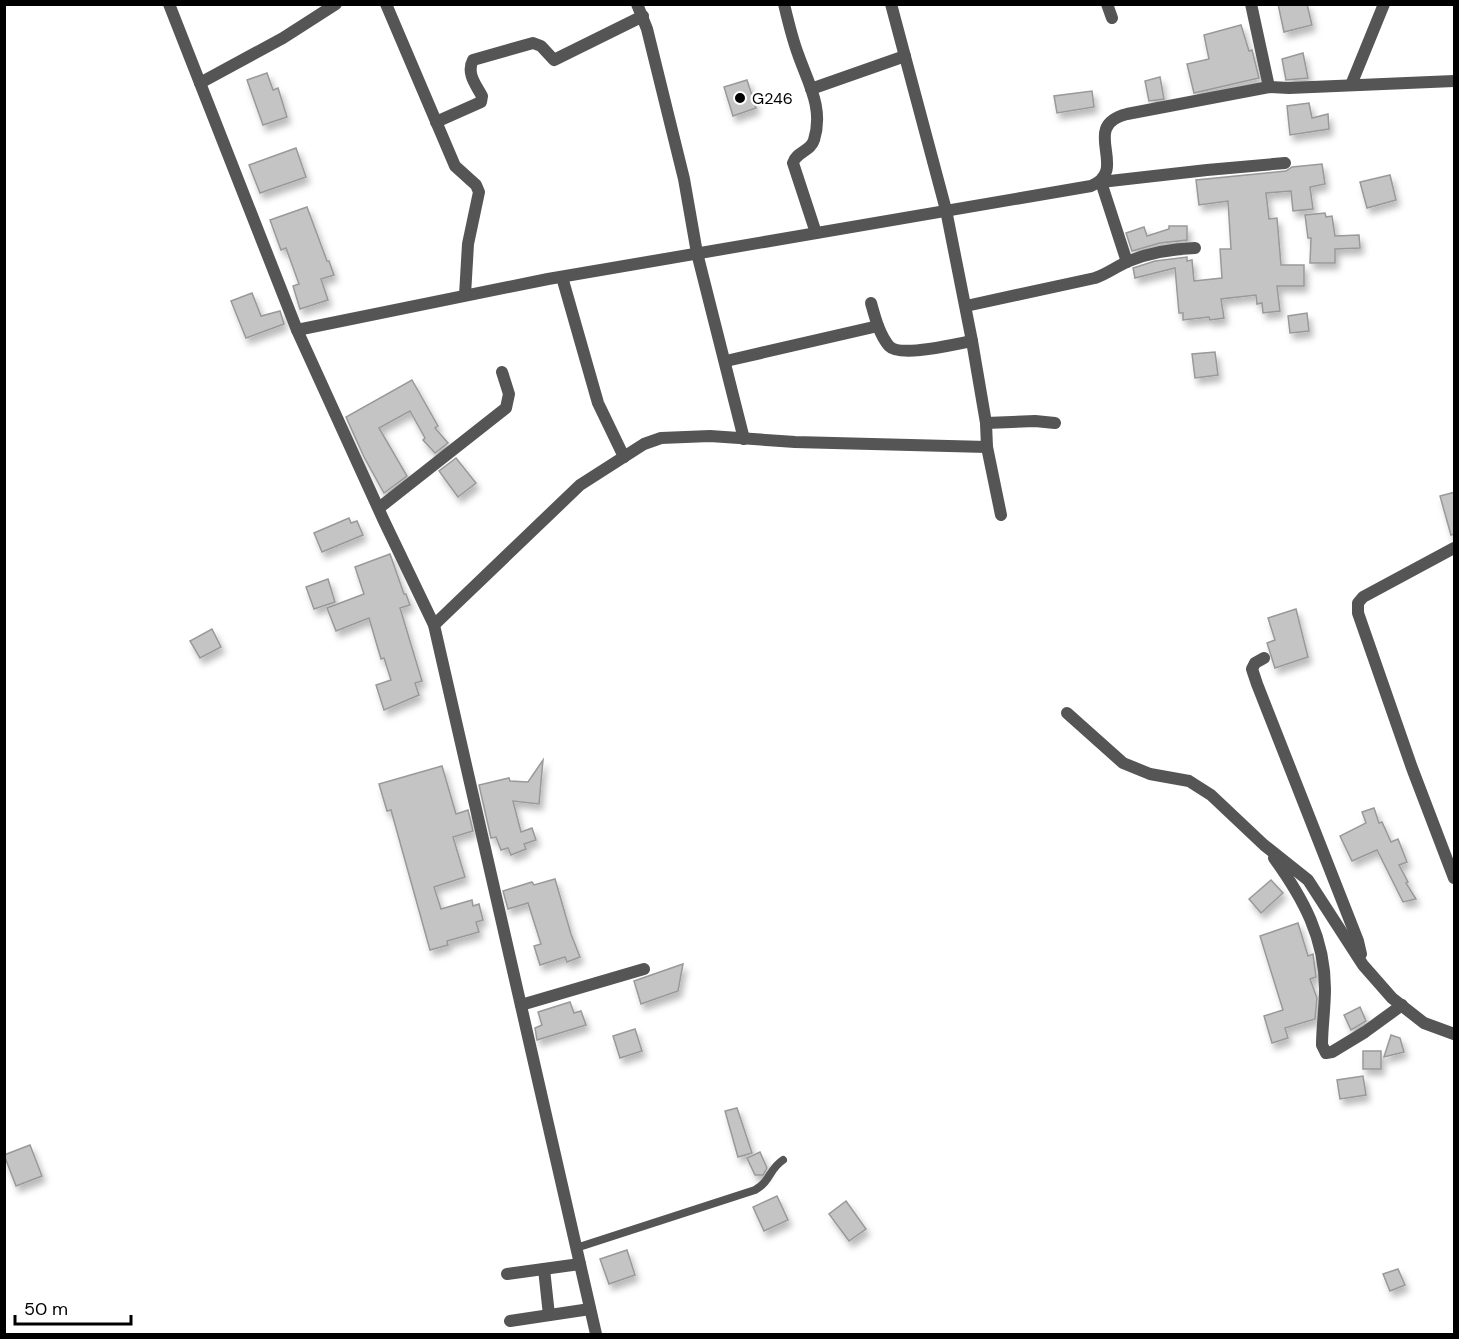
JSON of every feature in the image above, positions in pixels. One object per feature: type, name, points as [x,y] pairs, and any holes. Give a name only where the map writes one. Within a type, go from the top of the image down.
[{"type":"street","points":[[169,4],[297,330],[434,625],[596,1335]]},
{"type":"street","points":[[200,83],[284,38],[336,4]]},
{"type":"street","points":[[386,4],[454,166],[476,185],[479,192],[468,244],[465,295]]},
{"type":"street","points":[[784,4],[818,113],[814,142],[796,157],[793,163],[816,232]]},
{"type":"street","points":[[891,4],[946,210],[966,306],[986,423],[987,447],[1001,515]]},
{"type":"street","points":[[1107,4],[1112,18]]},
{"type":"street","points":[[1251,4],[1269,87]]},
{"type":"street","points":[[1351,85],[1384,4]]},
{"type":"street","points":[[436,122],[481,102],[482,96],[470,74],[473,60],[532,43],[541,46],[554,60],[640,10],[684,179],[698,253],[744,439]]},
{"type":"street","points":[[811,89],[905,56]]},
{"type":"street","points":[[1101,182],[1106,175],[1104,136],[1107,127],[1112,120],[1127,114],[1269,87],[1455,81]]},
{"type":"street","points":[[297,330],[562,277],[1091,186],[1101,182],[1285,164]]},
{"type":"street","points":[[1101,182],[1127,262]]},
{"type":"street","points":[[966,306],[1095,278],[1108,274],[1127,262],[1168,249],[1195,248]]},
{"type":"street","points":[[562,277],[598,403],[624,457]]},
{"type":"street","points":[[871,303],[878,326],[891,348],[898,352],[911,352],[972,341]]},
{"type":"street","points":[[726,361],[878,326]]},
{"type":"street","points":[[379,508],[506,408],[509,394],[502,372]]},
{"type":"street","points":[[986,423],[1035,421],[1055,423]]},
{"type":"street","points":[[434,625],[580,485],[644,444],[661,438],[710,436],[795,442],[987,447]]},
{"type":"street","points":[[1455,548],[1363,597],[1358,603],[1358,613],[1412,768],[1455,878]]},
{"type":"street","points":[[1264,658],[1255,663],[1252,669],[1358,941],[1363,965]]},
{"type":"street","points":[[1066,713],[1123,763],[1150,774],[1189,781],[1198,786],[1264,845],[1308,880],[1363,965],[1392,998],[1424,1023],[1455,1034]]},
{"type":"street","points":[[1264,845],[1305,903],[1322,954],[1325,990],[1322,1045],[1326,1053],[1332,1052],[1365,1032],[1402,1005]]},
{"type":"street","points":[[521,1005],[644,969]]},
{"type":"street","points":[[507,1274],[580,1264]]},
{"type":"street","points":[[544,1269],[549,1315]]},
{"type":"street","points":[[510,1321],[590,1309]]},
{"type":"lane","points":[[576,1248],[755,1190],[765,1185],[777,1164],[783,1160]]},
{"type":"building","points":[[1278,4],[1307,4],[1312,25],[1284,32]]},
{"type":"building","points":[[1241,25],[1249,51],[1252,50],[1259,78],[1194,93],[1187,64],[1209,59],[1204,35]]},
{"type":"building","points":[[1303,53],[1308,78],[1286,80],[1282,59]]},
{"type":"building","points":[[267,73],[273,90],[278,88],[287,117],[263,125],[247,80]]},
{"type":"building","points":[[1160,77],[1164,99],[1149,101],[1145,81]]},
{"type":"building","name":"G246","points":[[747,80],[756,108],[733,116],[724,87]]},
{"type":"building","points":[[1092,91],[1094,107],[1057,113],[1054,96]]},
{"type":"building","points":[[1309,103],[1312,118],[1328,114],[1329,129],[1290,135],[1287,106]]},
{"type":"building","points":[[296,148],[306,177],[260,193],[249,165]]},
{"type":"building","points":[[1322,164],[1325,184],[1310,187],[1313,209],[1293,211],[1291,191],[1266,193],[1269,219],[1277,218],[1281,265],[1304,265],[1304,286],[1277,286],[1280,311],[1263,313],[1262,303],[1257,304],[1256,295],[1221,299],[1224,318],[1183,320],[1183,313],[1179,313],[1175,268],[1135,278],[1133,268],[1155,261],[1187,257],[1187,261],[1192,260],[1194,281],[1222,278],[1220,249],[1231,249],[1228,201],[1199,205],[1196,180],[1286,171],[1292,167]]},
{"type":"building","points":[[1390,175],[1396,200],[1367,208],[1360,182]]},
{"type":"building","points":[[307,207],[334,275],[321,279],[328,300],[300,309],[293,286],[299,284],[286,248],[281,250],[270,220]]},
{"type":"building","points":[[1325,213],[1326,217],[1332,216],[1335,236],[1359,235],[1360,248],[1335,249],[1335,263],[1310,263],[1311,238],[1308,238],[1305,215]]},
{"type":"building","points":[[1169,226],[1187,226],[1187,240],[1160,243],[1132,251],[1126,233],[1144,227],[1147,236],[1169,229]]},
{"type":"building","points":[[252,293],[261,316],[280,311],[284,324],[246,338],[231,301]]},
{"type":"building","points":[[1307,313],[1309,331],[1290,333],[1288,316]]},
{"type":"building","points":[[1215,352],[1218,375],[1195,378],[1192,354]]},
{"type":"building","points":[[412,380],[438,426],[435,428],[448,443],[435,453],[423,440],[425,438],[410,411],[379,428],[407,476],[384,493],[346,417]]},
{"type":"building","points":[[456,458],[476,483],[458,497],[439,471]]},
{"type":"building","points":[[1455,492],[1455,534],[1451,535],[1440,496]]},
{"type":"building","points":[[349,518],[351,523],[357,521],[363,535],[322,552],[314,533]]},
{"type":"building","points":[[390,554],[410,605],[400,608],[422,681],[415,683],[419,695],[384,710],[376,685],[391,680],[384,658],[381,659],[369,618],[336,631],[327,608],[364,594],[355,567]]},
{"type":"building","points":[[328,579],[335,602],[314,609],[306,587]]},
{"type":"building","points":[[1296,609],[1308,657],[1275,668],[1267,643],[1275,640],[1268,618]]},
{"type":"building","points":[[212,629],[221,647],[200,658],[190,641]]},
{"type":"building","points":[[543,760],[539,804],[513,801],[521,832],[532,828],[536,840],[524,844],[526,849],[511,855],[508,848],[501,850],[496,837],[491,838],[479,785],[509,778],[510,781],[528,782]]},
{"type":"building","points":[[442,766],[456,814],[468,810],[473,831],[453,837],[465,877],[434,887],[441,909],[472,900],[473,906],[479,904],[483,920],[476,922],[479,932],[447,941],[448,945],[430,950],[391,810],[387,811],[379,784]]},
{"type":"building","points":[[1374,808],[1379,823],[1382,822],[1391,842],[1398,839],[1407,862],[1399,865],[1416,899],[1403,902],[1377,850],[1352,861],[1340,836],[1366,823],[1362,812]]},
{"type":"building","points":[[555,879],[580,957],[567,962],[565,957],[540,965],[534,946],[541,944],[528,903],[508,909],[503,891],[532,882],[534,885]]},
{"type":"building","points":[[1271,880],[1283,893],[1261,913],[1249,899]]},
{"type":"building","points":[[1298,923],[1308,956],[1313,954],[1316,977],[1310,979],[1317,998],[1315,1019],[1285,1028],[1288,1038],[1272,1043],[1264,1016],[1283,1010],[1260,936]]},
{"type":"building","points":[[683,964],[678,991],[641,1004],[634,981]]},
{"type":"building","points":[[570,1002],[574,1013],[581,1011],[586,1025],[537,1040],[535,1028],[542,1025],[538,1012]]},
{"type":"building","points":[[1360,1007],[1366,1021],[1351,1030],[1344,1015]]},
{"type":"building","points":[[635,1029],[642,1051],[620,1058],[613,1036]]},
{"type":"building","points":[[1391,1035],[1400,1038],[1404,1052],[1384,1057]]},
{"type":"building","points":[[1363,1051],[1381,1051],[1381,1069],[1363,1069]]},
{"type":"building","points":[[1363,1076],[1366,1095],[1340,1099],[1337,1080]]},
{"type":"building","points":[[737,1108],[752,1153],[738,1157],[725,1111]]},
{"type":"building","points":[[30,1145],[42,1176],[16,1186],[4,1155]]},
{"type":"building","points":[[760,1152],[767,1168],[763,1175],[755,1175],[747,1158]]},
{"type":"building","points":[[777,1196],[788,1220],[764,1231],[753,1207]]},
{"type":"building","points":[[846,1201],[866,1229],[849,1241],[829,1214]]},
{"type":"building","points":[[627,1250],[635,1275],[609,1284],[600,1259]]},
{"type":"building","points":[[1398,1269],[1405,1285],[1390,1291],[1383,1274]]},
{"type":"place","name":"G246","points":[[740,98]]}]
